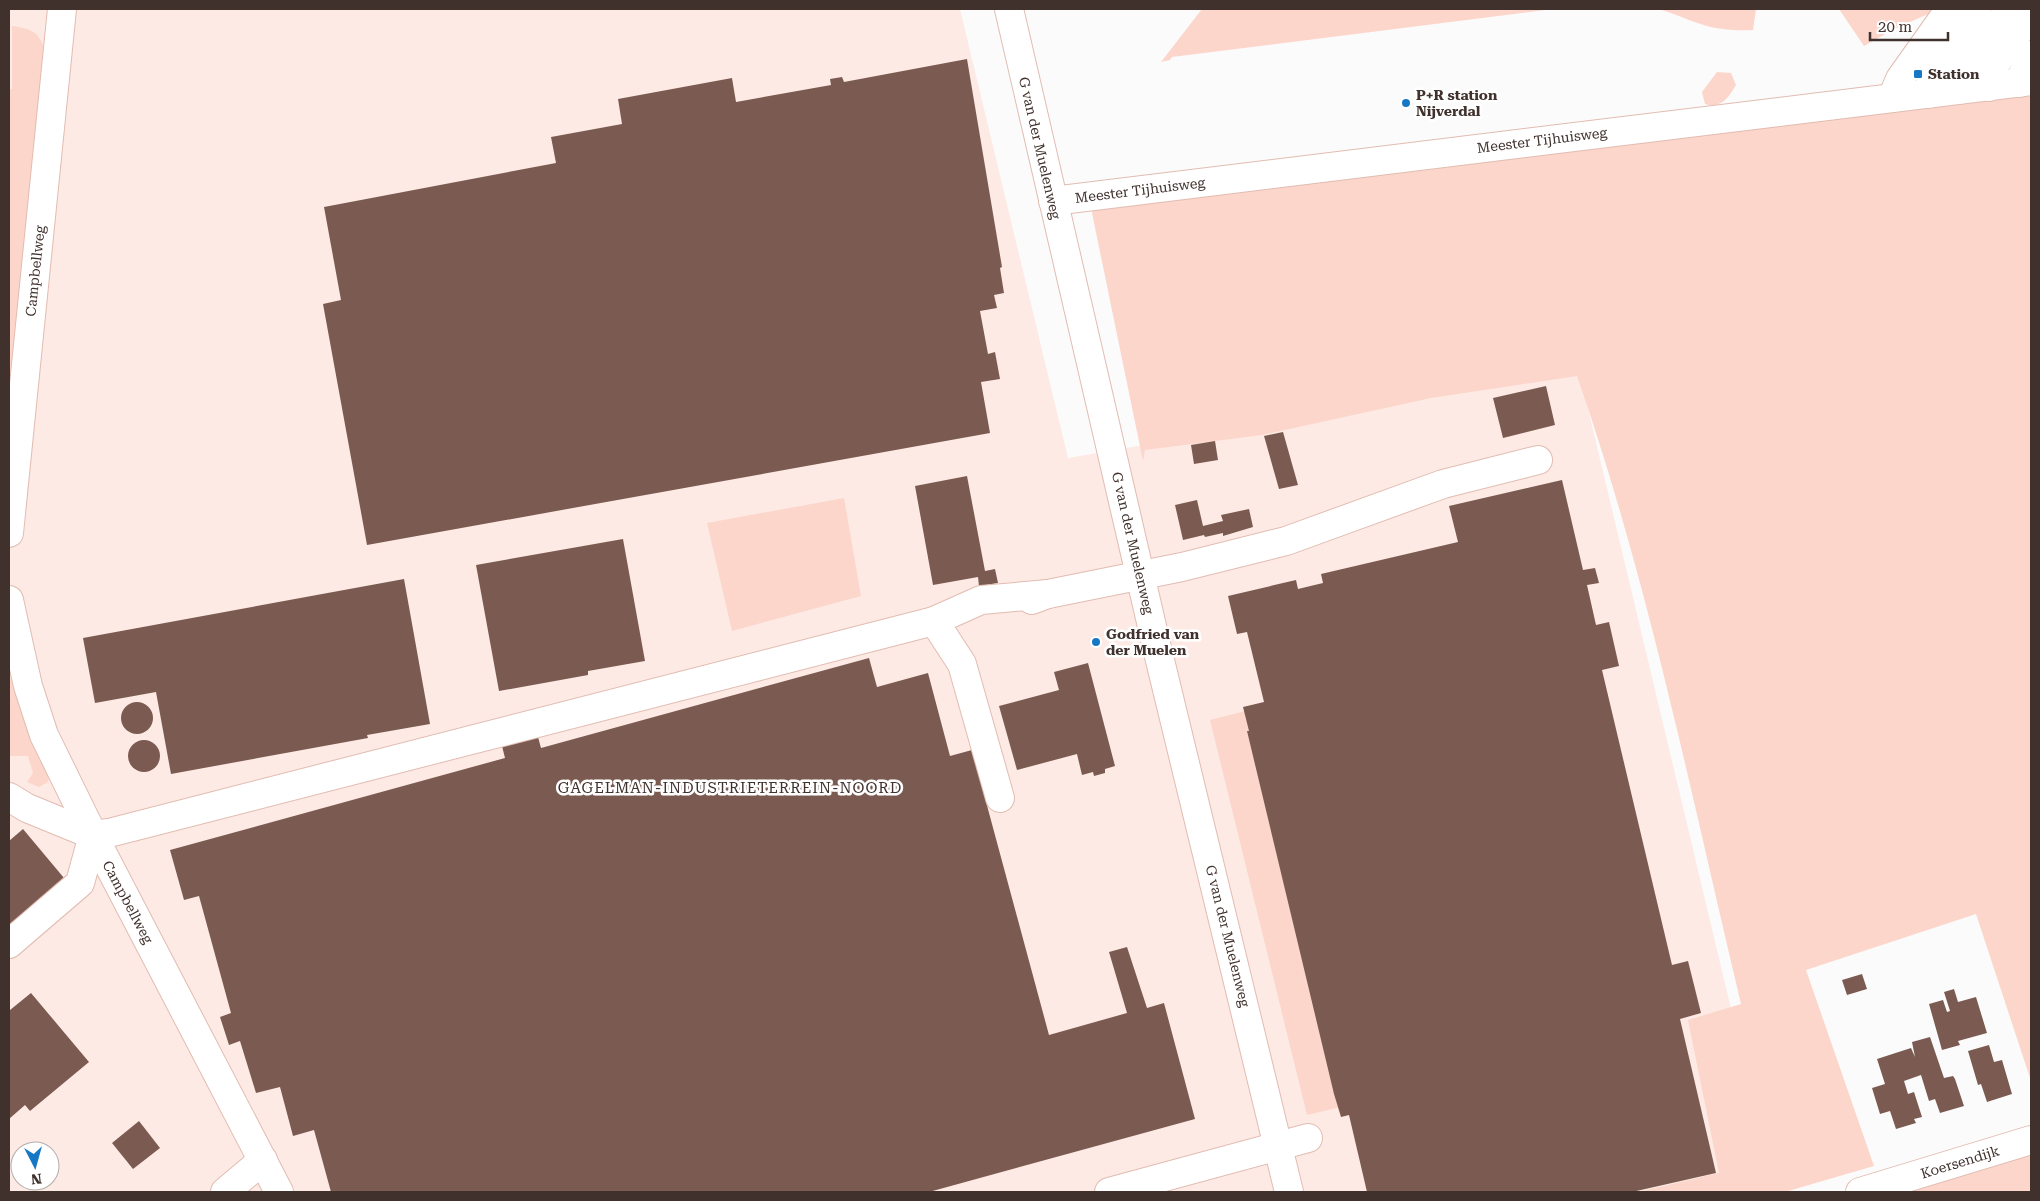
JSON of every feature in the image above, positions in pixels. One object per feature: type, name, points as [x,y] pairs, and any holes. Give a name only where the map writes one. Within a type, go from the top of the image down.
[{"type":"street","name":"Campbellweg","points":[[9,533],[62,9]]},
{"type":"street","name":"G van der Muelenweg","points":[[1009,9],[1052,201],[1289,1192]]},
{"type":"street","points":[[1892,98],[1900,79],[1944,17],[1968,9]]},
{"type":"street","points":[[1928,94],[1932,75],[1977,9]]},
{"type":"street","points":[[1958,90],[1964,69],[2010,9]]},
{"type":"street","points":[[1989,87],[1994,66],[2031,14]]},
{"type":"street","points":[[2025,82],[2031,55]]},
{"type":"street","name":"Meester Tijhuisweg","points":[[1052,201],[2025,82]]},
{"type":"street","points":[[9,797],[27,808],[93,835],[128,828],[934,621],[981,600],[1048,594],[1141,575],[1286,541],[1443,484],[1538,460]]},
{"type":"street","name":"Campbellweg","points":[[9,600],[28,686],[44,735],[93,835],[280,1192]]},
{"type":"street","points":[[934,621],[962,664],[1000,798]]},
{"type":"street","points":[[9,944],[80,883],[93,835]]},
{"type":"street","points":[[1109,1192],[1308,1138]]},
{"type":"street","name":"Koersendijk","points":[[1860,1192],[2031,1140]]},
{"type":"street","points":[[225,1192],[263,1160]]},
{"type":"shaded area","points":[[9,9],[960,9],[1068,458],[1579,371],[1773,1185],[1749,1192],[9,1192]]},
{"type":"shaded area","points":[[1202,9],[1553,9],[1172,57],[1170,60],[1161,62]]},
{"type":"shaded area","points":[[1659,9],[1756,9],[1753,30],[1738,30],[1714,28]]},
{"type":"shaded area","points":[[1839,9],[1940,9],[1896,28],[1864,46]]},
{"type":"shaded area","points":[[12,26],[35,33],[41,41],[46,54],[9,425],[9,89],[12,89]]},
{"type":"shaded area","points":[[1717,72],[1731,73],[1736,85],[1720,104],[1705,104],[1702,92]]},
{"type":"shaded area","points":[[2031,94],[2031,1081],[1976,914],[1806,970],[1874,1166],[1785,1192],[1638,1192],[1719,1173],[1688,1020],[1741,1004],[1647,609],[1626,531],[1577,376],[1431,398],[1262,435],[1145,450],[1143,461],[1092,213],[1093,209]]},
{"type":"shaded area","points":[[844,498],[861,596],[732,631],[707,523]]},
{"type":"shaded area","points":[[9,675],[49,774],[48,782],[39,787],[27,782],[33,773],[28,756],[9,756]]},
{"type":"shaded area","points":[[1249,710],[1341,1107],[1307,1115],[1210,720]]},
{"type":"shaded area","points":[[2031,1152],[2031,1192],[1902,1192]]},
{"type":"building","points":[[967,59],[1002,267],[1000,268],[1004,293],[994,295],[997,308],[980,311],[988,354],[995,352],[1000,379],[981,382],[990,433],[367,545],[323,304],[341,300],[324,207],[556,163],[551,137],[622,124],[618,99],[732,78],[736,102],[831,85],[830,79],[842,77],[844,82]]},
{"type":"building","points":[[1546,386],[1555,425],[1503,438],[1493,398]]},
{"type":"building","points":[[1283,432],[1298,485],[1279,489],[1264,436]]},
{"type":"building","points":[[1215,441],[1218,460],[1194,464],[1191,445]]},
{"type":"building","points":[[967,476],[985,571],[995,569],[998,583],[979,586],[978,577],[933,585],[915,486]]},
{"type":"building","points":[[1562,480],[1583,570],[1595,568],[1599,583],[1587,585],[1596,625],[1609,622],[1619,666],[1602,670],[1672,965],[1688,961],[1701,1013],[1680,1019],[1716,1173],[1632,1192],[1367,1192],[1349,1115],[1341,1117],[1334,1094],[1247,731],[1249,731],[1243,707],[1264,702],[1247,632],[1237,634],[1228,596],[1296,580],[1298,589],[1323,583],[1321,574],[1458,542],[1449,506]]},
{"type":"building","points":[[1197,500],[1203,526],[1223,521],[1221,515],[1249,509],[1253,527],[1223,536],[1223,533],[1183,540],[1175,505]]},
{"type":"building","points":[[623,539],[645,661],[588,671],[588,675],[499,691],[476,565]]},
{"type":"building","points":[[404,579],[430,724],[367,735],[368,738],[171,774],[156,692],[95,703],[83,638]]},
{"type":"building","points":[[869,658],[877,687],[928,673],[950,756],[972,750],[1049,1035],[1127,1013],[1109,952],[1127,947],[1147,1008],[1164,1003],[1195,1119],[929,1192],[331,1192],[314,1130],[293,1136],[280,1087],[256,1093],[240,1041],[229,1045],[220,1017],[231,1013],[199,896],[184,900],[170,850],[505,758],[502,746],[538,737],[541,748]]},
{"type":"building","points":[[1088,663],[1115,766],[1105,769],[1105,773],[1094,776],[1093,772],[1082,775],[1077,754],[1017,770],[999,706],[1059,690],[1054,672]]},
{"type":"building","points":[[137,702],[149,706],[153,718],[149,730],[137,734],[125,730],[121,718],[125,706]]},
{"type":"building","points":[[144,740],[156,744],[160,756],[156,768],[144,772],[132,768],[128,756],[132,744]]},
{"type":"building","points":[[23,829],[64,878],[9,927],[9,841]]},
{"type":"building","points":[[1862,974],[1867,989],[1847,995],[1842,980]]},
{"type":"building","points":[[1954,989],[1958,1002],[1976,997],[1987,1033],[1958,1041],[1960,1045],[1942,1050],[1929,1004],[1943,1000],[1947,1012],[1950,1011],[1944,992]]},
{"type":"building","points":[[31,993],[89,1062],[30,1111],[25,1105],[9,1119],[9,1008],[10,1010]]},
{"type":"building","points":[[1930,1037],[1944,1078],[1953,1076],[1964,1106],[1940,1113],[1935,1099],[1929,1101],[1921,1075],[1904,1081],[1908,1094],[1914,1092],[1922,1117],[1914,1119],[1916,1123],[1896,1129],[1890,1111],[1880,1114],[1872,1088],[1885,1084],[1877,1059],[1911,1048],[1915,1057],[1912,1042]]},
{"type":"building","points":[[1989,1045],[1994,1062],[2002,1060],[2012,1094],[1987,1102],[1981,1084],[1978,1085],[1968,1051]]},
{"type":"building","points":[[139,1121],[160,1148],[133,1169],[112,1143]]},
{"type":"place","name":"Station","points":[[1918,74]]},
{"type":"place","name":"P+R station Nijverdal","points":[[1406,103]]},
{"type":"place","name":"Godfried van der Muelen","points":[[1096,642]]},
{"type":"district","name":"GAGELMAN-INDUSTRIETERREIN-NOORD","points":[[730,788]]}]
